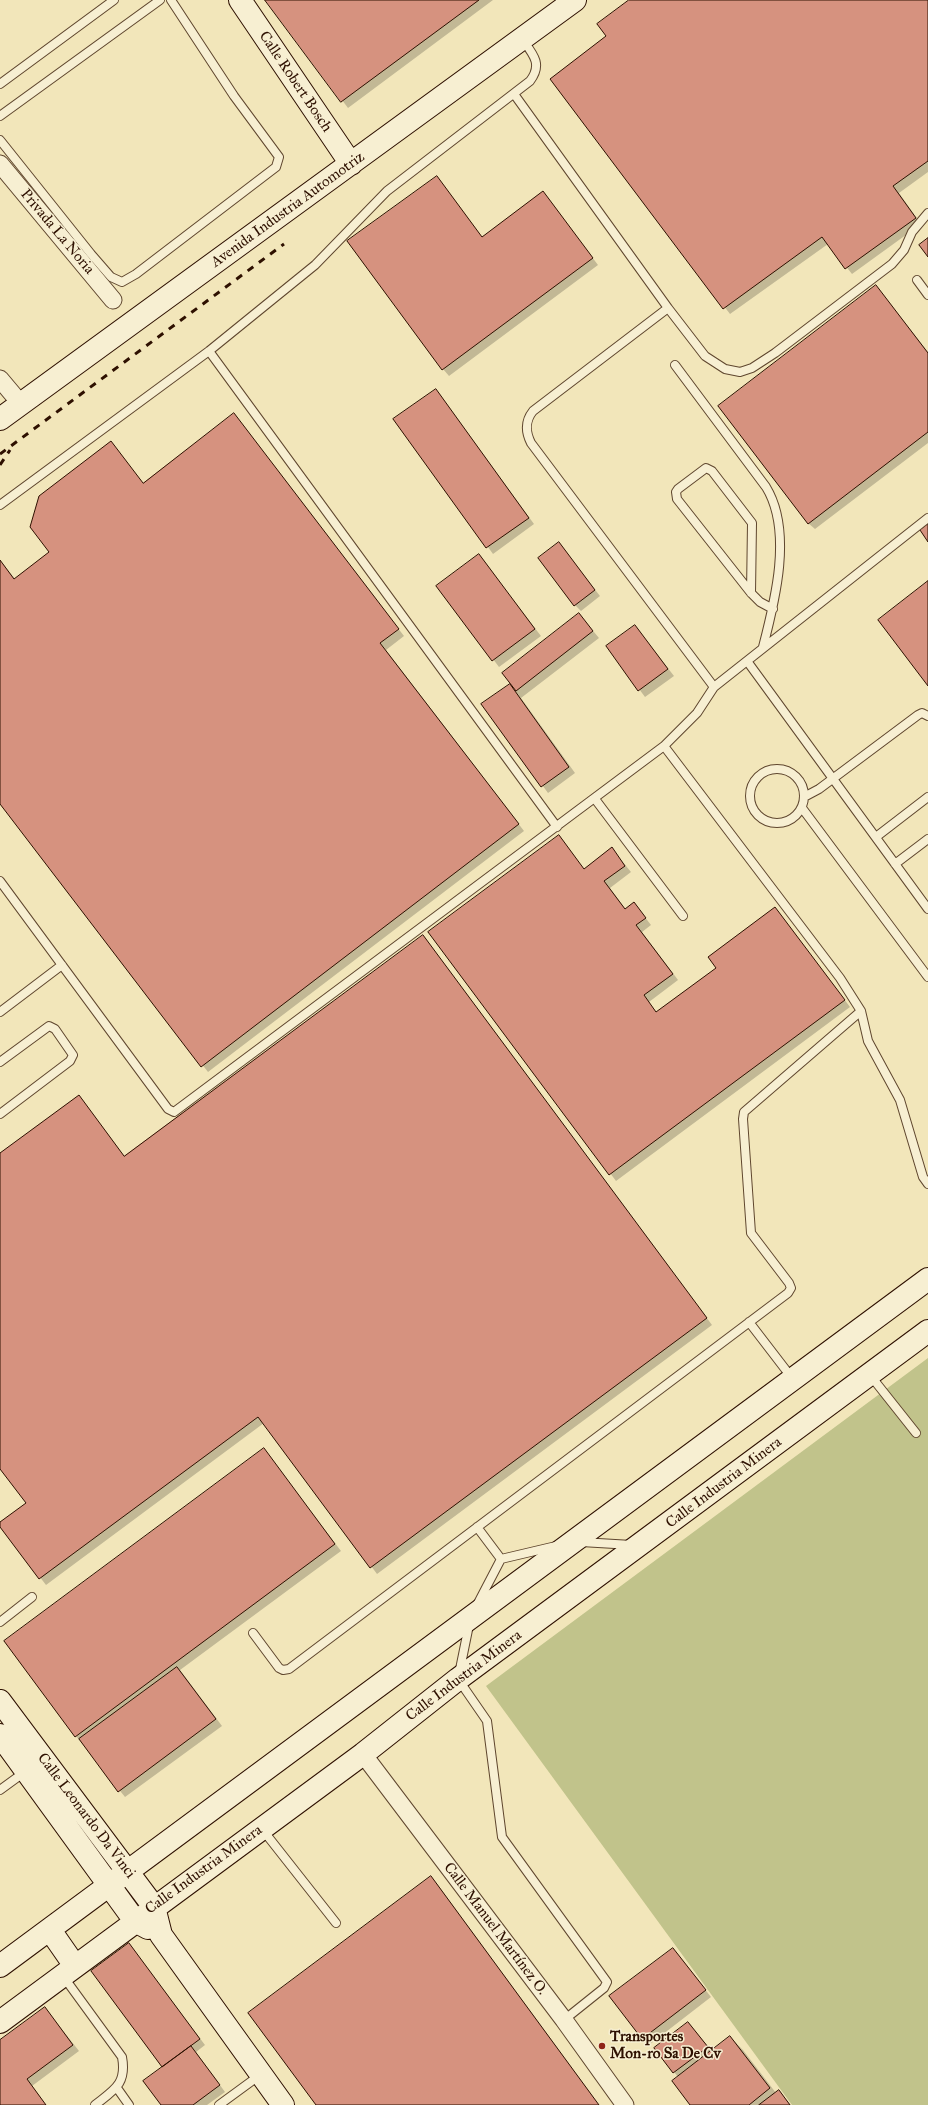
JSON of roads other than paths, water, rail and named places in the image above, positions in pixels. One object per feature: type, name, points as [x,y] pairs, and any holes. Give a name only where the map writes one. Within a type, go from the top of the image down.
[{"type":"main road","name":"Calle Robert Bosch","points":[[240,0],[350,164]]},
{"type":"main road","name":"Avenida Industria Automotriz","points":[[0,420],[575,0]]},
{"type":"main road","points":[[0,1966],[576,1542],[792,1379],[928,1279]]},
{"type":"main road","name":"Calle Industria Minera","points":[[0,2022],[363,1754],[458,1679],[641,1545],[928,1331]]},
{"type":"main road","name":"Calle Leonardo Da Vinci","points":[[0,1701],[154,1907],[161,1936],[283,2105]]},
{"type":"main road","name":"Calle Leonardo Da Vinci","points":[[0,1735],[135,1921],[161,1936]]},
{"type":"main road","points":[[50,1930],[69,1971]]},
{"type":"street","name":"Privada La Noria","points":[[0,164],[113,300]]},
{"type":"street","points":[[0,379],[21,404]]},
{"type":"street","name":"Calle Manuel Martínez O.","points":[[363,1754],[564,2020],[625,2105]]},
{"type":"lane","points":[[0,84],[114,0]]},
{"type":"lane","points":[[0,116],[160,0]]},
{"type":"lane","points":[[0,140],[91,254],[115,279],[122,282],[127,280],[276,168],[279,157],[234,96],[171,0]]},
{"type":"lane","points":[[0,505],[209,351],[315,265],[387,191],[530,81],[537,69],[535,57],[522,39]]},
{"type":"lane","points":[[514,94],[668,308],[705,356],[714,364],[725,369],[740,372],[752,368],[775,353],[892,264],[904,250],[912,232],[928,213]]},
{"type":"lane","points":[[917,280],[928,295]]},
{"type":"lane","points":[[668,308],[533,411],[528,418],[527,434],[531,443],[714,687]]},
{"type":"lane","points":[[209,351],[557,827]]},
{"type":"lane","points":[[675,364],[772,498],[779,526],[778,573],[773,609],[763,648]]},
{"type":"lane","points":[[751,593],[752,523],[712,471],[706,468],[678,489],[676,495],[751,593],[760,602],[773,609]]},
{"type":"lane","points":[[0,881],[168,1109],[174,1112],[664,746],[697,713],[714,687],[928,518]]},
{"type":"lane","points":[[747,661],[928,909]]},
{"type":"lane","points":[[804,797],[832,779],[918,715],[925,714],[928,716]]},
{"type":"lane","points":[[664,746],[840,978],[862,1011],[868,1041],[900,1100],[923,1176],[928,1184]]},
{"type":"lane","points":[[778,769],[795,775],[800,782],[804,797],[802,808],[789,821],[781,823],[768,821],[757,814],[752,807],[751,789],[755,781],[761,775],[769,770],[778,769]]},
{"type":"lane","points":[[876,837],[928,797]]},
{"type":"lane","points":[[595,799],[683,916]]},
{"type":"lane","points":[[802,808],[928,977]]},
{"type":"lane","points":[[895,864],[928,839]]},
{"type":"lane","points":[[0,1012],[62,965]]},
{"type":"lane","points":[[253,1632],[279,1668],[283,1670],[289,1669],[788,1292],[791,1288],[789,1283],[752,1233],[743,1119],[744,1112],[862,1011]]},
{"type":"lane","points":[[0,1062],[49,1026],[55,1029],[73,1055],[70,1061],[0,1114]]},
{"type":"lane","points":[[749,1322],[792,1379]]},
{"type":"lane","points":[[870,1374],[916,1433]]},
{"type":"lane","points":[[477,1527],[501,1559]]},
{"type":"lane","points":[[501,1559],[576,1542],[641,1545]]},
{"type":"lane","points":[[501,1559],[470,1620],[458,1679],[487,1721],[502,1836],[607,1982],[604,1988],[564,2020]]},
{"type":"lane","points":[[0,1622],[32,1597]]},
{"type":"lane","points":[[0,1790],[26,1771]]},
{"type":"lane","points":[[261,1828],[336,1923]]},
{"type":"lane","points":[[69,1971],[122,2057],[124,2068],[122,2078],[117,2088],[95,2105]]},
{"type":"lane","points":[[219,2105],[260,2075]]},
{"type":"lane","points":[[117,2088],[130,2105]]},
{"type":"railway","points":[[0,454],[284,244]]},
{"type":"railway","points":[[0,465],[10,450]]},
{"type":"place","name":"Transportes Mon-ro Sa De Cv","points":[[602,2046]]}]
